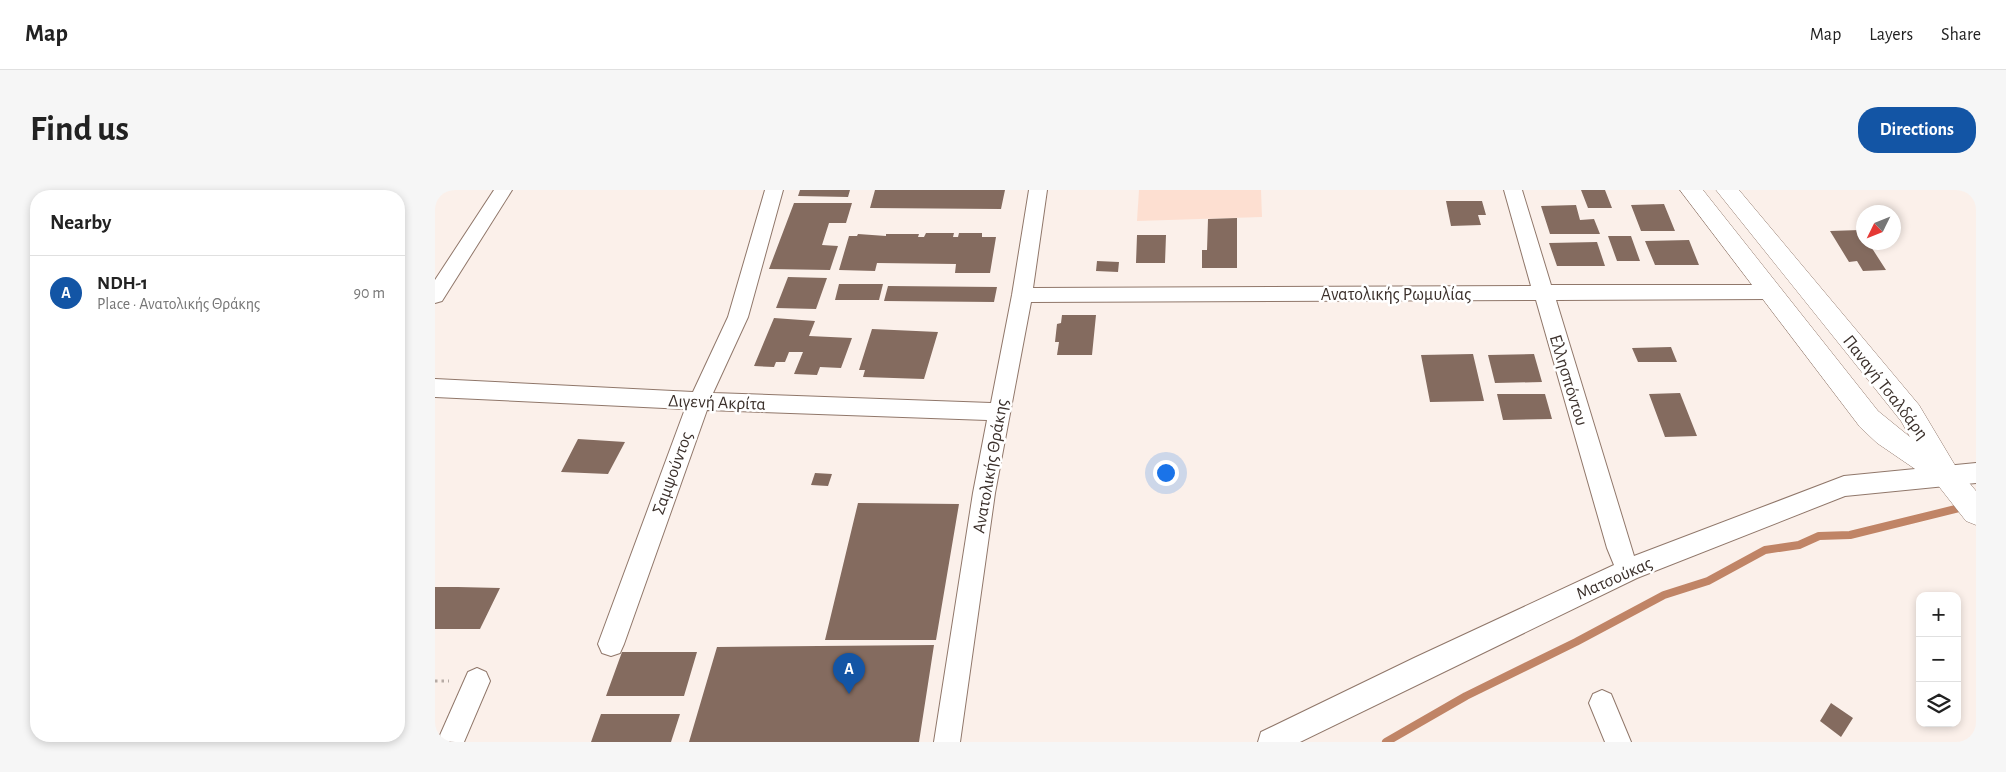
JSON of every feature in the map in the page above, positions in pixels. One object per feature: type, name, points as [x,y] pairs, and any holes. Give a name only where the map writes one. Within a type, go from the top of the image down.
[{"type":"street","points":[[435,296],[503,190]]},
{"type":"street","name":"Σαμψούντος","points":[[611,644],[699,401],[738,317],[774,190]]},
{"type":"street","name":"Ανατολικής Θράκης","points":[[947,742],[973,562],[999,412],[1022,295],[1038,190]]},
{"type":"street","name":"Ελλησπόντου","points":[[1513,190],[1619,548],[1629,570]]},
{"type":"street","name":"Παναγή Τσαλδάρη","points":[[1691,190],[1869,419],[1887,435],[1964,488]]},
{"type":"street","name":"Παναγή Τσαλδάρη","points":[[1727,190],[1910,413],[1933,448],[1964,488]]},
{"type":"street","name":"Ανατολικής Ρωμυλίας","points":[[1022,295],[1769,292]]},
{"type":"street","name":"Διγενή Ακρίτα","points":[[435,388],[699,401],[999,412]]},
{"type":"street","name":"Ματσούκας","points":[[1271,742],[1423,667],[1629,570],[1844,486],[1964,488]]},
{"type":"street","points":[[449,742],[477,681]]},
{"type":"street","points":[[1602,703],[1618,742]]},
{"type":"shaded area","points":[[1139,190],[1261,190],[1262,217],[1137,221]]},
{"type":"building","points":[[800,190],[850,190],[848,197],[798,196]]},
{"type":"building","points":[[875,190],[1005,190],[1001,209],[870,208]]},
{"type":"building","points":[[1581,190],[1605,190],[1612,208],[1588,208]]},
{"type":"building","points":[[1446,201],[1482,201],[1486,215],[1478,215],[1481,225],[1451,226]]},
{"type":"building","points":[[794,203],[852,203],[846,223],[829,223],[822,245],[838,246],[830,270],[769,269]]},
{"type":"building","points":[[1664,204],[1675,231],[1641,231],[1631,205]]},
{"type":"building","points":[[1576,205],[1580,220],[1594,219],[1600,234],[1550,234],[1541,206]]},
{"type":"building","points":[[1237,218],[1237,268],[1202,268],[1202,250],[1207,250],[1208,219]]},
{"type":"building","points":[[1856,230],[1856,250],[1873,250],[1886,270],[1863,271],[1857,261],[1849,262],[1830,231]]},
{"type":"building","points":[[926,233],[954,233],[953,237],[958,237],[959,233],[982,233],[982,237],[996,237],[990,273],[955,273],[956,264],[877,263],[875,271],[839,270],[849,236],[857,236],[858,234],[886,236],[886,234],[919,234],[918,237],[924,237]]},
{"type":"building","points":[[1137,235],[1166,235],[1165,263],[1136,263]]},
{"type":"building","points":[[1608,236],[1631,236],[1640,261],[1617,261]]},
{"type":"building","points":[[1689,240],[1699,265],[1655,265],[1645,241]]},
{"type":"building","points":[[1597,242],[1605,266],[1557,266],[1549,243]]},
{"type":"building","points":[[1097,261],[1119,262],[1118,272],[1096,271]]},
{"type":"building","points":[[788,277],[827,278],[816,309],[776,308]]},
{"type":"building","points":[[839,284],[883,284],[879,300],[835,300]]},
{"type":"building","points":[[888,286],[997,287],[994,302],[884,301]]},
{"type":"building","points":[[1062,315],[1096,315],[1092,355],[1057,355],[1059,342],[1055,342],[1057,324],[1061,323]]},
{"type":"building","points":[[774,318],[815,321],[809,336],[852,338],[841,368],[820,367],[817,375],[794,374],[803,352],[789,352],[785,362],[776,362],[774,367],[754,366]]},
{"type":"building","points":[[872,329],[938,332],[924,379],[863,377],[865,370],[859,370]]},
{"type":"building","points":[[1671,347],[1677,362],[1638,362],[1632,348]]},
{"type":"building","points":[[1473,354],[1484,401],[1430,402],[1421,355]]},
{"type":"building","points":[[1534,354],[1542,382],[1495,383],[1488,355]]},
{"type":"building","points":[[1680,393],[1697,436],[1665,437],[1649,394]]},
{"type":"building","points":[[1497,394],[1545,394],[1552,419],[1503,420]]},
{"type":"building","points":[[578,439],[625,442],[608,474],[561,472]]},
{"type":"building","points":[[815,473],[832,474],[828,486],[811,485]]},
{"type":"building","points":[[858,503],[959,504],[936,640],[825,640]]},
{"type":"building","points":[[435,587],[500,588],[480,629],[435,629]]},
{"type":"building","points":[[934,645],[919,742],[689,742],[717,647]]},
{"type":"building","points":[[622,652],[697,652],[684,696],[606,696]]},
{"type":"building","points":[[1831,703],[1853,718],[1841,737],[1820,721]]},
{"type":"building","points":[[601,714],[680,714],[671,742],[591,742]]},
{"type":"waterway","points":[[1386,742],[1466,696],[1576,642],[1664,595],[1708,581],[1765,550],[1799,545],[1819,536],[1850,535],[1976,504]]},
{"type":"place","name":"NDH-1","points":[[849,694]]}]
